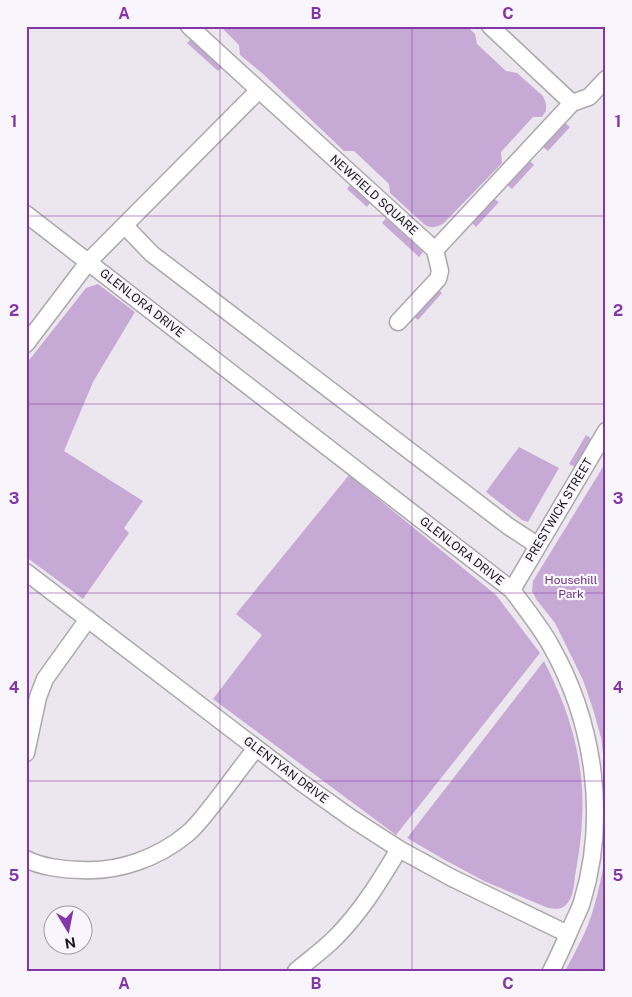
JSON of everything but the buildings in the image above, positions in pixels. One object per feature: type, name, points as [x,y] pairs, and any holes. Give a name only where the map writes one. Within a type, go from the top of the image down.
[{"type":"street","name":"NEWFIELD SQUARE","points":[[189,26],[435,250]]},
{"type":"street","points":[[490,26],[572,103]]},
{"type":"street","points":[[398,322],[438,279],[440,271],[435,250],[572,103],[588,97],[606,79]]},
{"type":"street","points":[[26,344],[89,261],[259,90]]},
{"type":"street","name":"GLENLORA DRIVE","points":[[26,214],[512,590],[536,622],[550,645],[569,685],[587,737],[593,772],[595,824],[590,866],[582,902],[551,971]]},
{"type":"street","points":[[125,226],[152,254],[508,526],[537,545]]},
{"type":"street","name":"PRESTWICK STREET","points":[[512,590],[606,431]]},
{"type":"street","name":"GLENTYAN DRIVE","points":[[26,572],[256,748],[351,818],[398,849],[452,878],[568,934]]},
{"type":"street","points":[[26,753],[38,697],[45,679],[88,619]]},
{"type":"street","points":[[26,859],[52,867],[96,871],[117,868],[144,860],[187,834],[200,821],[256,748]]},
{"type":"street","points":[[296,971],[334,939],[351,920],[374,891],[398,849]]},
{"type":"green space","points":[[220,26],[467,26],[475,34],[477,44],[506,71],[517,73],[543,96],[546,111],[542,117],[533,117],[501,152],[502,163],[444,223],[430,227],[425,225],[390,193],[389,184],[354,151],[344,151],[262,73],[240,55],[239,45]]},
{"type":"green space","points":[[192,38],[223,66],[218,71],[187,43]]},
{"type":"green space","points":[[565,123],[570,127],[548,151],[542,146]]},
{"type":"green space","points":[[530,161],[534,165],[512,189],[507,185]]},
{"type":"green space","points":[[350,185],[370,203],[367,207],[347,189]]},
{"type":"green space","points":[[494,199],[499,202],[476,227],[472,223]]},
{"type":"green space","points":[[386,218],[423,252],[419,257],[382,223]]},
{"type":"green space","points":[[98,284],[135,312],[93,382],[64,451],[143,501],[124,528],[129,533],[83,599],[26,557],[26,364],[86,288]]},
{"type":"green space","points":[[438,289],[442,293],[418,320],[413,316]]},
{"type":"green space","points":[[586,435],[592,439],[575,467],[569,464]]},
{"type":"green space","points":[[519,447],[559,468],[528,522],[522,520],[486,492]]},
{"type":"green space","name":"Househill Park","points":[[606,462],[606,775],[601,738],[583,680],[555,623],[532,591],[533,581]]},
{"type":"green space","points":[[349,475],[496,595],[540,653],[396,835],[213,699],[262,635],[236,614]]},
{"type":"green space","points":[[544,661],[568,716],[577,751],[582,783],[582,829],[574,888],[568,902],[564,907],[558,909],[548,908],[484,881],[407,838]]},
{"type":"green space","points":[[606,852],[606,971],[565,971],[585,932],[592,913]]}]
